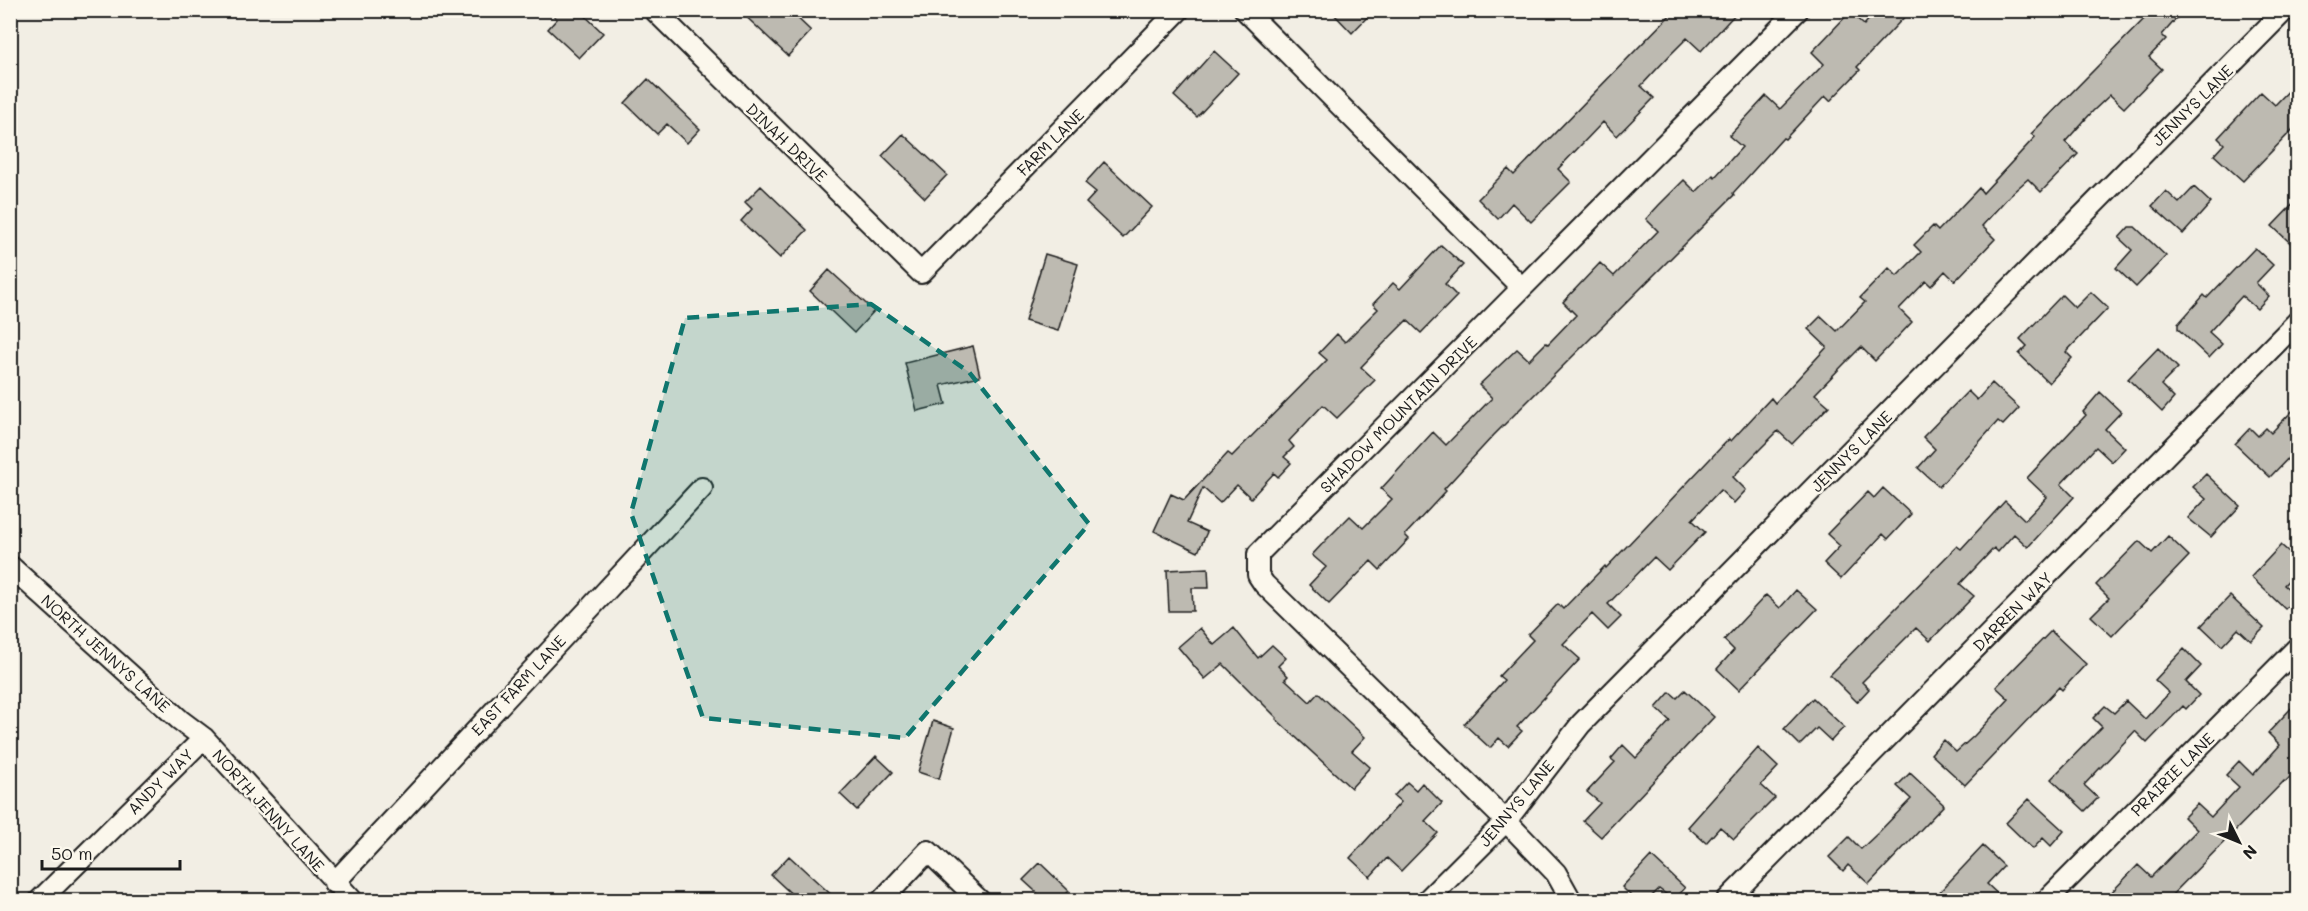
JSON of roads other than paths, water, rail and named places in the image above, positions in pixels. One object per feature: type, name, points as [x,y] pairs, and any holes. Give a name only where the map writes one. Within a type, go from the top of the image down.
[{"type":"street","name":"DINAH DRIVE","points":[[654,10],[921,273]]},
{"type":"street","name":"FARM LANE","points":[[921,273],[1179,10]]},
{"type":"street","points":[[1245,10],[1522,288]]},
{"type":"street","name":"SHADOW MOUNTAIN DRIVE","points":[[1506,820],[1264,584],[1258,575],[1258,554],[1798,10]]},
{"type":"street","name":"JENNYS LANE","points":[[1427,900],[1506,820],[1581,724],[2286,10]]},
{"type":"street","name":"DARREN WAY","points":[[1727,900],[2298,321]]},
{"type":"street","name":"EAST FARM LANE","points":[[334,883],[702,488]]},
{"type":"street","name":"NORTH JENNYS LANE","points":[[10,566],[180,720],[204,738]]},
{"type":"street","name":"PRAIRIE LANE","points":[[2047,900],[2298,647]]},
{"type":"street","name":"NORTH JENNY LANE","points":[[204,738],[316,860],[334,883]]},
{"type":"street","name":"ANDY WAY","points":[[40,900],[204,738]]},
{"type":"street","points":[[1506,820],[1556,873],[1571,900]]},
{"type":"street","points":[[882,900],[928,851],[979,900]]},
{"type":"street","points":[[334,883],[352,900]]}]
